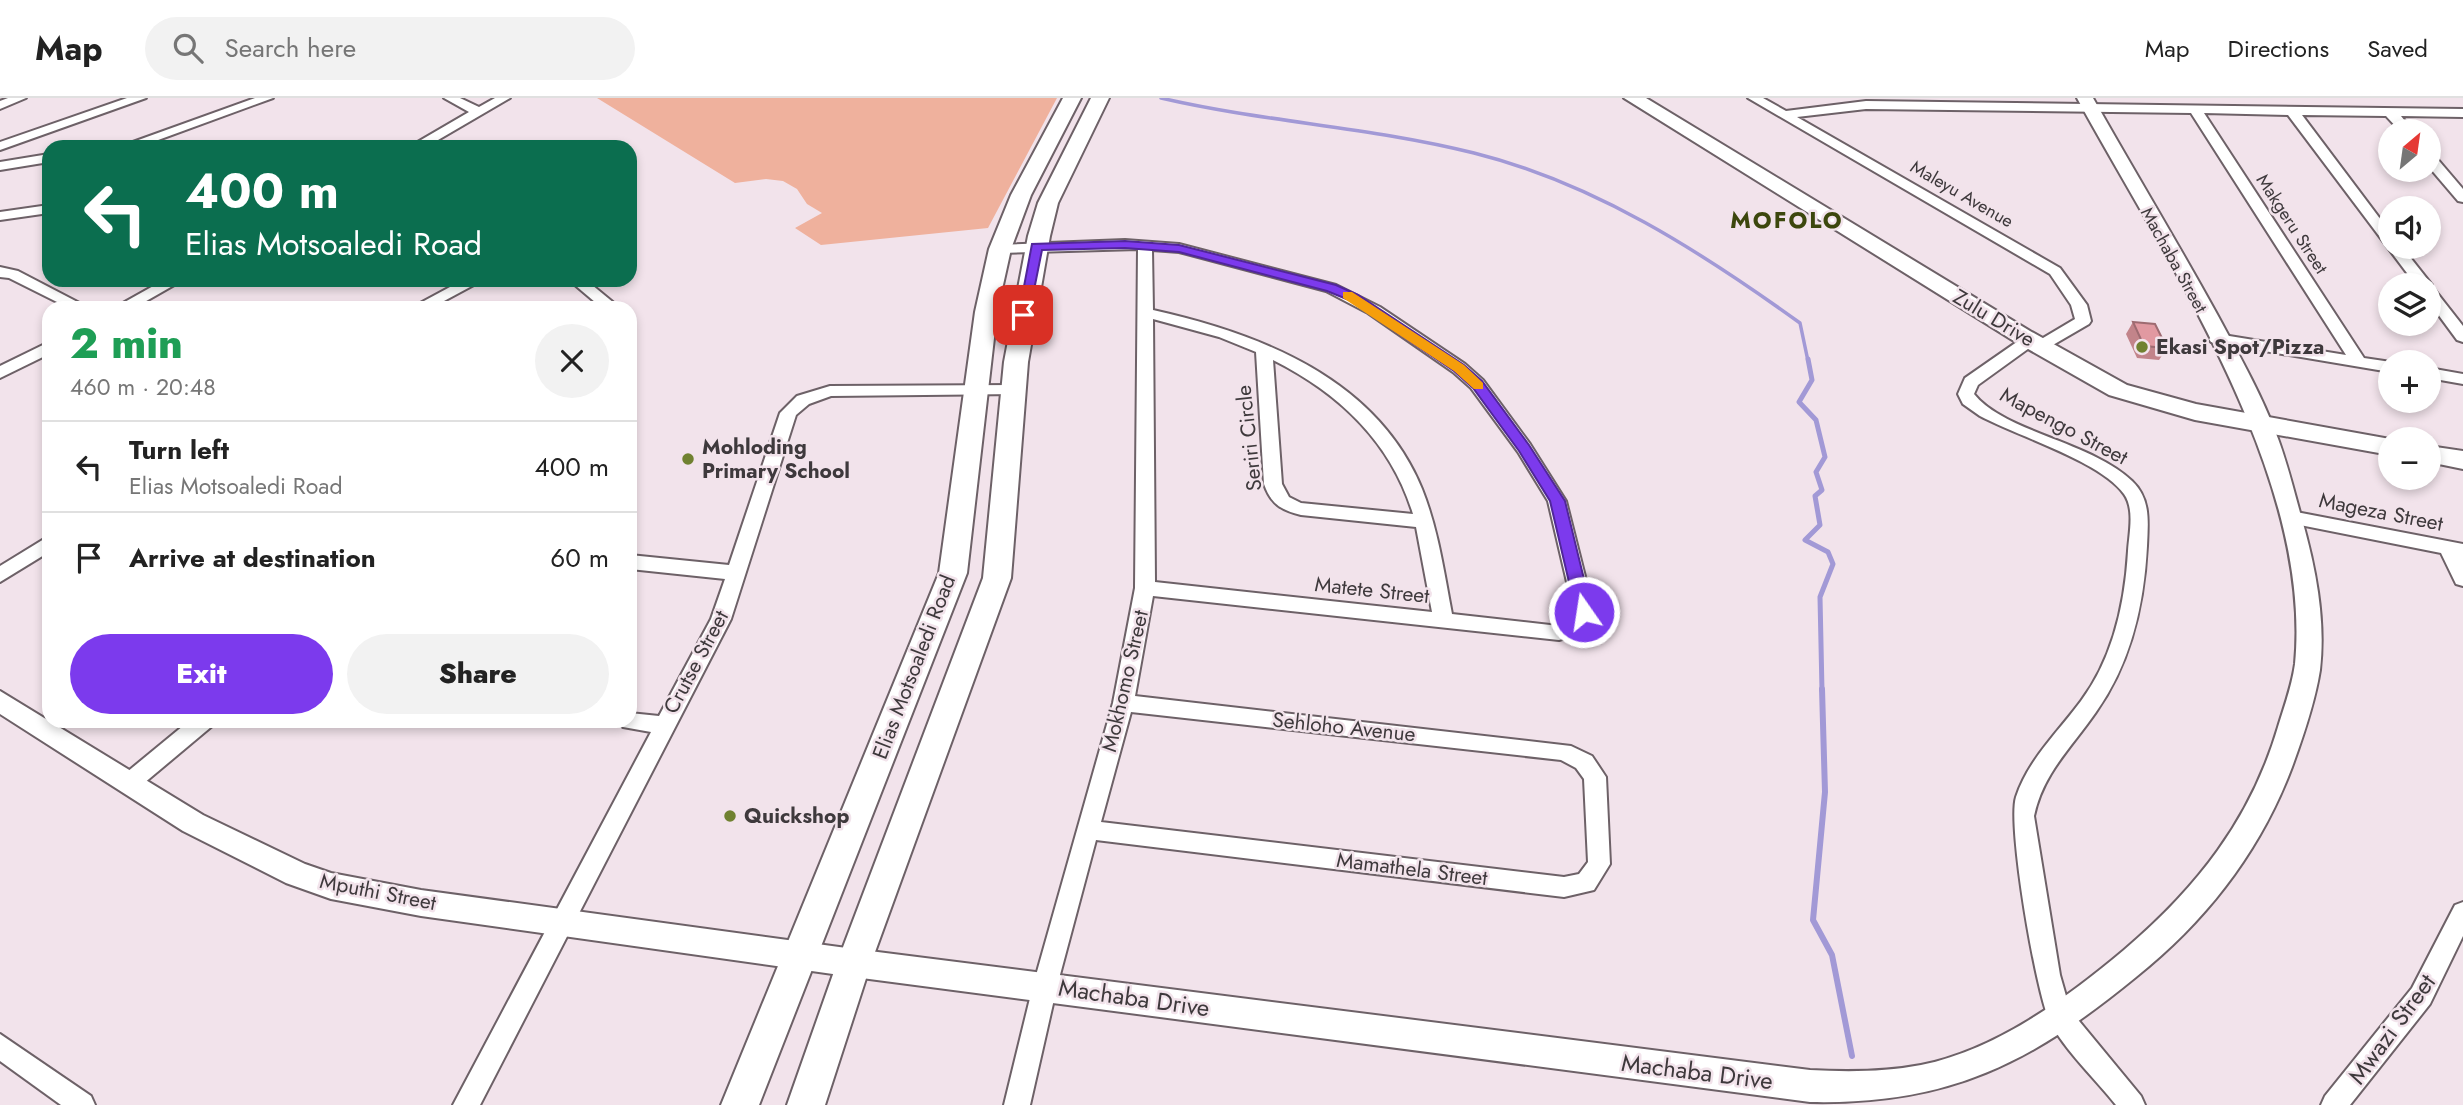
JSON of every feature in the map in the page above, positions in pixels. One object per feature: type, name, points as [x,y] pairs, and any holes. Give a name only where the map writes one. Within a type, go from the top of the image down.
[{"type":"main road","name":"Elias Motsoaledi Road","points":[[740,1105],[953,573],[986,312],[1000,248],[1021,195],[1072,98]]},
{"type":"main road","points":[[806,1105],[854,963],[997,578],[1023,315],[1037,247],[1048,203],[1100,98]]},
{"type":"main road","name":"Zulu Drive","points":[[1633,98],[2104,383],[2155,403],[2378,445]]},
{"type":"main road","points":[[2441,456],[2463,460]]},
{"type":"street","points":[[0,105],[20,98]]},
{"type":"street","points":[[0,146],[141,98]]},
{"type":"street","points":[[162,140],[267,98]]},
{"type":"street","points":[[450,98],[480,111]]},
{"type":"street","points":[[428,140],[504,98]]},
{"type":"street","name":"Maleyu Avenue","points":[[1754,98],[2055,271],[2079,305],[2083,321],[2035,343]]},
{"type":"street","points":[[1786,115],[1866,105],[2087,103],[2194,108],[2463,113]]},
{"type":"street","name":"Machaba Street","points":[[2087,103],[2261,423]]},
{"type":"street","name":"Makgeru Street","points":[[2194,108],[2358,361]]},
{"type":"street","points":[[2291,109],[2378,225]]},
{"type":"street","points":[[2390,112],[2396,119]]},
{"type":"street","points":[[0,166],[42,159]]},
{"type":"street","points":[[2441,172],[2463,198]]},
{"type":"street","points":[[0,216],[42,210]]},
{"type":"street","points":[[1000,248],[1145,246]]},
{"type":"street","name":"Mokhomo Street","points":[[1017,1105],[1045,986],[1124,703],[1145,588],[1145,246]]},
{"type":"street","name":"Matete Street","points":[[1145,246],[1200,253],[1331,288],[1374,310],[1459,368],[1485,395],[1558,501],[1584,612],[1577,627],[1559,633],[1145,588]]},
{"type":"street","points":[[2404,259],[2415,273]]},
{"type":"street","points":[[0,272],[13,274],[67,301]]},
{"type":"street","points":[[135,301],[162,287]]},
{"type":"street","points":[[433,301],[461,287]]},
{"type":"street","points":[[586,287],[603,301]]},
{"type":"street","points":[[2441,308],[2463,337]]},
{"type":"street","points":[[1145,313],[1205,327],[1264,349],[1325,383],[1378,430],[1412,485],[1423,521],[1443,621]]},
{"type":"street","points":[[2217,339],[2378,365]]},
{"type":"street","name":"Mapengo Street","points":[[2035,343],[1971,382],[1966,394],[1969,400],[2113,475],[2134,494],[2140,509],[2136,583],[2121,644],[2099,691],[2036,775],[2026,793],[2024,805],[2023,816],[2048,975],[2060,1016]]},
{"type":"street","name":"Seriri Circle","points":[[1264,349],[1273,484],[1278,499],[1288,506],[1301,509],[1423,521]]},
{"type":"street","points":[[0,373],[42,351]]},
{"type":"street","points":[[2441,375],[2463,379]]},
{"type":"street","name":"Crutse Street","points":[[466,1105],[663,725],[721,619],[786,418],[793,407],[830,391],[1015,390]]},
{"type":"street","name":"Machaba Drive","points":[[800,956],[1836,1087],[1868,1087],[1934,1077],[1984,1059],[2060,1016],[2149,948],[2196,904],[2236,855],[2263,808],[2285,755],[2306,668],[2308,616],[2291,517],[2261,423]]},
{"type":"street","name":"Mageza Street","points":[[2291,517],[2456,550]]},
{"type":"street","points":[[0,575],[42,548]]},
{"type":"street","points":[[2456,550],[2463,579]]},
{"type":"street","points":[[637,563],[738,573]]},
{"type":"street","name":"Mputhi Street","points":[[0,701],[42,728]]},
{"type":"street","name":"Sehloho Avenue","points":[[1124,703],[1564,752]]},
{"type":"street","points":[[637,722],[663,725]]},
{"type":"street","name":"Mputhi Street","points":[[42,728],[193,823],[296,874],[331,886],[421,903],[800,956]]},
{"type":"street","points":[[129,783],[196,728]]},
{"type":"street","name":"Mamathela Street","points":[[1088,830],[1576,887],[1586,883],[1599,864],[1595,777],[1584,762],[1564,752]]},
{"type":"street","name":"Mwazi Street","points":[[2334,1105],[2421,996],[2463,912]]},
{"type":"street","points":[[2060,1016],[2132,1105]]},
{"type":"street","points":[[0,1046],[82,1105]]},
{"type":"shaded area","points":[[597,98],[1057,98],[988,228],[821,245],[795,228],[822,213],[807,204],[797,189],[783,181],[766,179],[735,183]]},
{"type":"building","points":[[2133,322],[2155,324],[2167,348],[2144,346]]},
{"type":"waterway","points":[[1161,98],[1435,144],[1518,166],[1562,182],[1604,201],[1685,245],[1800,323],[1808,361]]},
{"type":"waterway","points":[[1808,359],[1812,380],[1799,402],[1816,420],[1825,457],[1816,472],[1822,490],[1815,496],[1820,525],[1805,540],[1828,552],[1833,564],[1820,597],[1822,691]]},
{"type":"waterway","points":[[1822,689],[1825,792],[1813,920],[1832,955],[1852,1056]]},
{"type":"slow traffic","points":[[1347,295],[1374,310],[1459,368],[1479,386]]},
{"type":"place","name":"Ekasi Spot/Pizza","points":[[2142,347]]},
{"type":"place","name":"Mohloding Primary School","points":[[688,459]]},
{"type":"place","name":"Quickshop","points":[[730,816]]},
{"type":"district","name":"MOFOLO","points":[[1787,220]]},
{"type":"route","points":[[1023,315],[1037,247],[1125,244],[1179,248],[1331,288],[1353,298],[1459,368],[1477,384],[1524,448],[1558,501],[1584,612]]}]
